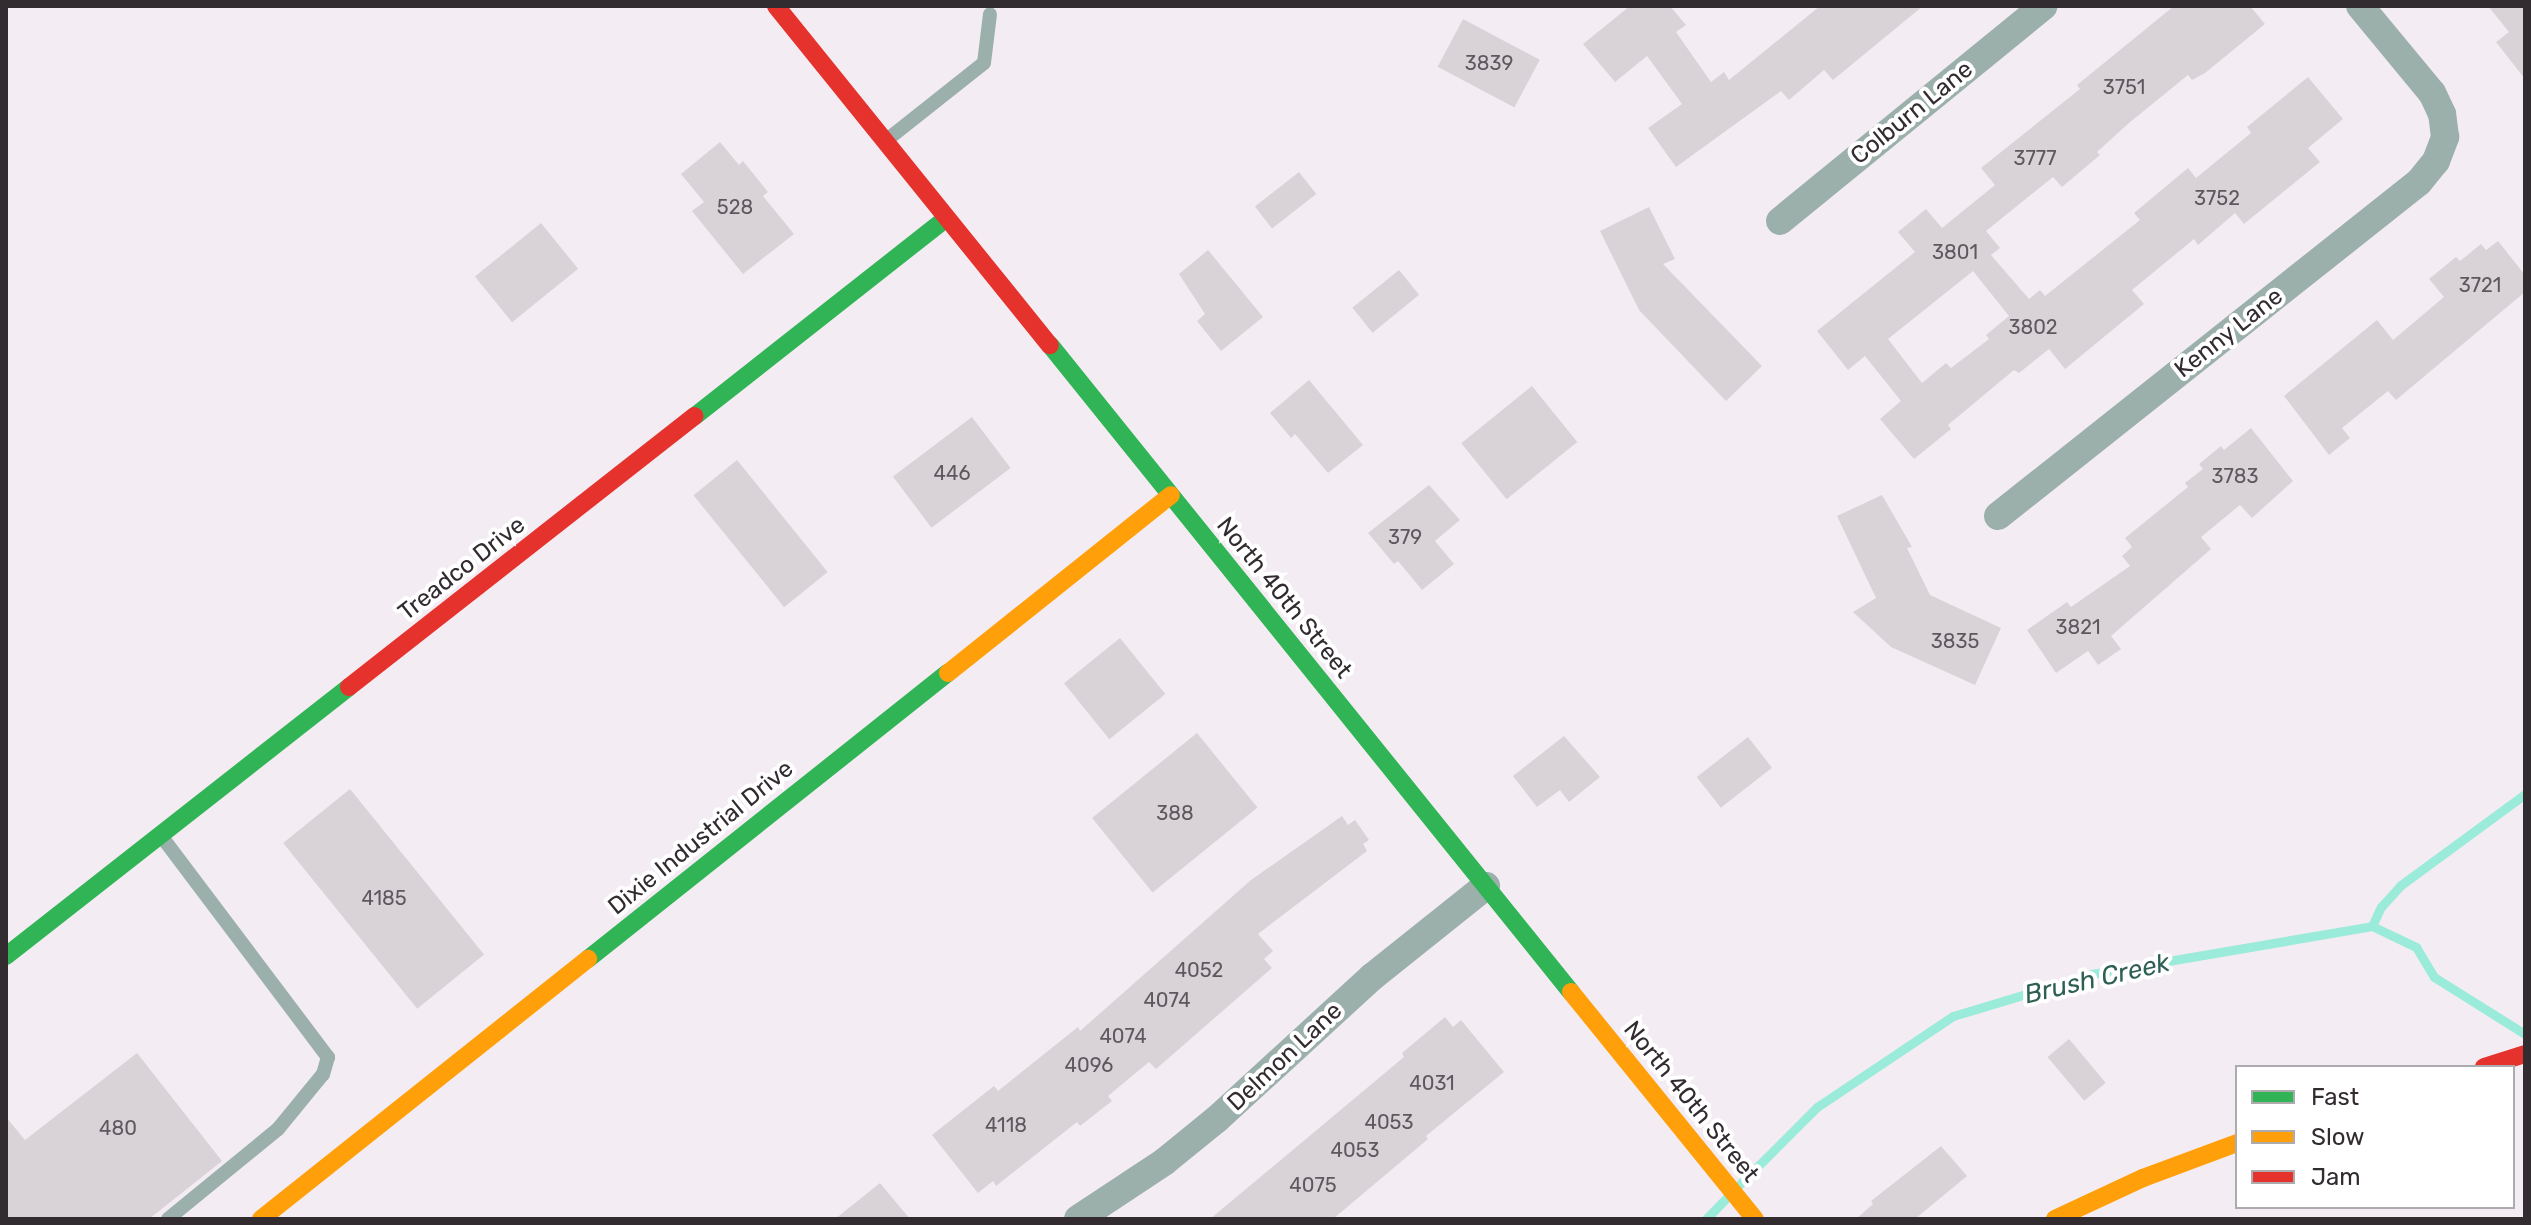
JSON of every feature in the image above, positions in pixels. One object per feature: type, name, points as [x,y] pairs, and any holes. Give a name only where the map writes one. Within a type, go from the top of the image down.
[{"type":"street","name":"North 40th Street","points":[[776,6],[1755,1219]]},
{"type":"street","name":"Colburn Lane","points":[[1780,221],[2044,6]]},
{"type":"street","name":"Kenny Lane","points":[[1998,516],[2419,182],[2436,161],[2445,137],[2442,114],[2432,93],[2360,6]]},
{"type":"street","name":"Treadco Drive","points":[[6,956],[947,218]]},
{"type":"street","name":"Dixie Industrial Drive","points":[[261,1219],[1171,495]]},
{"type":"street","name":"Delmon Lane","points":[[1078,1219],[1164,1162],[1217,1119],[1372,977],[1486,886]]},
{"type":"street","points":[[2490,1065],[2525,1054]]},
{"type":"street","points":[[2055,1219],[2129,1183],[2235,1144]]},
{"type":"lane","points":[[887,140],[984,63],[992,9]]},
{"type":"lane","points":[[162,836],[328,1057],[323,1074],[278,1129],[168,1219]]},
{"type":"building","points":[[1630,6],[1670,6],[1686,25],[1676,32],[1711,82],[1724,72],[1729,80],[1820,6],[1923,6],[1833,80],[1824,70],[1789,100],[1781,91],[1676,167],[1648,128],[1682,104],[1647,56],[1615,82],[1583,44]]},
{"type":"building","points":[[2174,6],[2250,6],[2265,24],[2205,73],[2192,80],[2188,75],[2129,123],[2097,152],[2100,155],[2062,187],[2053,177],[1986,231],[2000,248],[1991,255],[2029,299],[2040,290],[2045,296],[2140,220],[2134,213],[2188,168],[2196,178],[2251,133],[2247,127],[2308,77],[2343,119],[2308,148],[2320,162],[2244,224],[2235,213],[2198,245],[2194,239],[2132,290],[2144,304],[2065,369],[2049,349],[2019,373],[2014,370],[1948,425],[1951,429],[1914,459],[1880,419],[1901,401],[1865,356],[1848,370],[1817,331],[1915,252],[1898,232],[1926,209],[1942,228],[1995,185],[1981,168],[2080,89],[2077,85]],"holes":[[[1973,271],[2009,316],[1986,335],[1989,339],[1951,368],[1946,363],[1922,383],[1888,339]]]},
{"type":"building","points":[[2488,6],[2525,6],[2525,79],[2496,42],[2509,32]]},
{"type":"building","points":[[1463,19],[1540,60],[1514,108],[1438,67]]},
{"type":"building","points":[[720,142],[739,165],[743,161],[768,192],[763,196],[794,234],[743,274],[692,211],[704,202],[681,174]]},
{"type":"building","points":[[1299,172],[1316,194],[1272,229],[1255,206]]},
{"type":"building","points":[[1649,207],[1675,259],[1663,264],[1762,366],[1726,401],[1639,310],[1600,231]]},
{"type":"building","points":[[541,223],[578,269],[512,322],[475,276]]},
{"type":"building","points":[[2498,241],[2525,275],[2525,292],[2396,400],[2388,391],[2342,428],[2350,438],[2329,455],[2284,396],[2377,320],[2393,340],[2444,297],[2429,279],[2456,257],[2460,261],[2481,244],[2486,250]]},
{"type":"building","points":[[1208,250],[1263,317],[1221,351],[1197,321],[1205,314],[1179,274]]},
{"type":"building","points":[[1399,270],[1419,295],[1373,333],[1352,308]]},
{"type":"building","points":[[1309,380],[1363,445],[1328,473],[1295,434],[1291,438],[1270,413]]},
{"type":"building","points":[[1532,386],[1577,442],[1507,499],[1461,443]]},
{"type":"building","points":[[972,417],[1011,468],[931,528],[893,477]]},
{"type":"building","points":[[2251,428],[2293,481],[2252,518],[2240,505],[2201,537],[2211,549],[2111,636],[2121,649],[2098,665],[2088,651],[2056,673],[2027,630],[2067,602],[2071,607],[2130,566],[2122,556],[2132,547],[2125,538],[2188,487],[2185,483],[2203,469],[2199,464],[2221,446],[2224,450]]},
{"type":"building","points":[[737,460],[828,572],[784,607],[693,495]]},
{"type":"building","points":[[1429,485],[1460,520],[1435,541],[1454,564],[1422,590],[1398,561],[1394,564],[1368,533]]},
{"type":"building","points":[[1882,495],[1912,547],[1907,548],[1930,595],[2001,628],[1975,685],[1891,647],[1853,612],[1876,598],[1837,516]]},
{"type":"building","points":[[1120,638],[1165,694],[1109,739],[1064,683]]},
{"type":"building","points":[[1197,733],[1257,808],[1153,893],[1092,818]]},
{"type":"building","points":[[1564,736],[1600,777],[1569,802],[1560,790],[1537,807],[1513,776]]},
{"type":"building","points":[[1748,737],[1772,768],[1721,808],[1697,777]]},
{"type":"building","points":[[350,789],[484,955],[417,1009],[283,843]]},
{"type":"building","points":[[1342,816],[1348,825],[1355,820],[1369,840],[1363,844],[1367,851],[1258,934],[1273,951],[1264,959],[1272,968],[1156,1069],[1149,1062],[1108,1096],[1112,1101],[1080,1126],[1077,1122],[996,1186],[993,1181],[978,1193],[932,1135],[994,1086],[998,1091],[1078,1027],[1080,1031],[1251,880]]},
{"type":"building","points":[[1445,1017],[1453,1027],[1461,1020],[1504,1072],[1426,1136],[1428,1139],[1333,1219],[1210,1219],[1404,1057],[1402,1053]]},
{"type":"building","points":[[2069,1039],[2106,1083],[2084,1101],[2048,1057]]},
{"type":"building","points":[[137,1053],[222,1161],[149,1219],[6,1219],[6,1117],[25,1140]]},
{"type":"building","points":[[1941,1146],[1967,1176],[1915,1219],[1856,1219],[1873,1204],[1871,1201]]},
{"type":"building","points":[[880,1183],[910,1219],[835,1219]]},
{"type":"waterway","points":[[2372,926],[2381,907],[2401,885],[2525,794]]},
{"type":"waterway","name":"Brush Creek","points":[[1740,1184],[1817,1107],[1953,1016],[2092,974],[2372,926],[2416,947],[2434,977],[2525,1034]]},
{"type":"waterway","name":"Brush Creek","points":[[1706,1219],[1727,1197]]},
{"type":"traffic: fast","points":[[695,416],[947,218]]},
{"type":"traffic: fast","points":[[1050,345],[1571,992]]},
{"type":"traffic: fast","points":[[588,959],[948,673]]},
{"type":"traffic: fast","points":[[6,956],[349,687]]},
{"type":"traffic: slow","points":[[948,673],[1171,495]]},
{"type":"traffic: slow","points":[[261,1219],[588,959]]},
{"type":"traffic: slow","points":[[1571,992],[1755,1219]]},
{"type":"traffic: slow","points":[[2055,1219],[2143,1178],[2235,1144]]},
{"type":"traffic: jam","points":[[776,6],[1050,345]]},
{"type":"traffic: jam","points":[[349,687],[695,416]]},
{"type":"traffic: jam","points":[[2490,1065],[2525,1054]]}]
